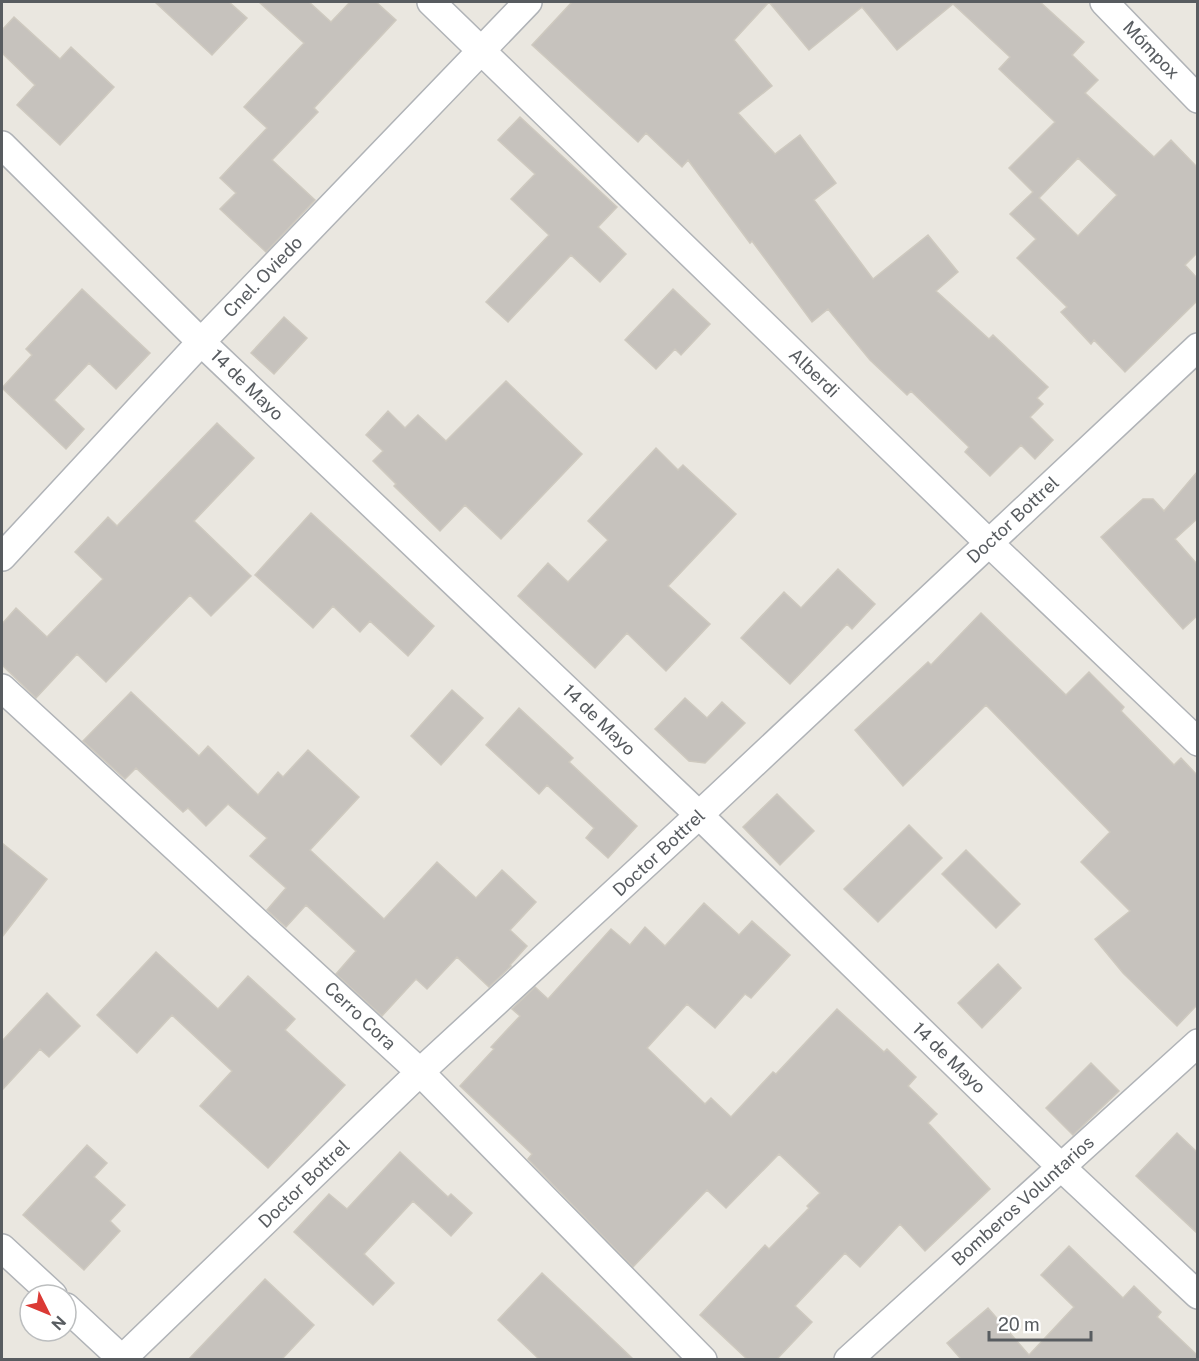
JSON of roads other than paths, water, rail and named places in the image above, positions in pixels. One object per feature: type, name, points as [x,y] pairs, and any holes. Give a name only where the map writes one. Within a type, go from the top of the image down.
[{"type":"street","name":"Alberdi","points":[[431,2],[1197,742]]},
{"type":"street","name":"Cnel. Oviedo","points":[[2,557],[201,342],[528,2]]},
{"type":"street","name":"Mómpox","points":[[1104,2],[1197,99]]},
{"type":"street","name":"14 de Mayo","points":[[2,145],[201,342],[699,815],[1061,1167],[1197,1294]]},
{"type":"street","name":"Doctor Bottrel","points":[[122,1359],[420,1072],[699,815],[1197,347]]},
{"type":"street","name":"Cerro Cora","points":[[2,688],[420,1072],[703,1359]]},
{"type":"street","name":"Bomberos Voluntarios","points":[[848,1359],[1197,1043]]},
{"type":"street","points":[[2,1248],[40,1283]]},
{"type":"street","points":[[78,1318],[122,1359]]}]
